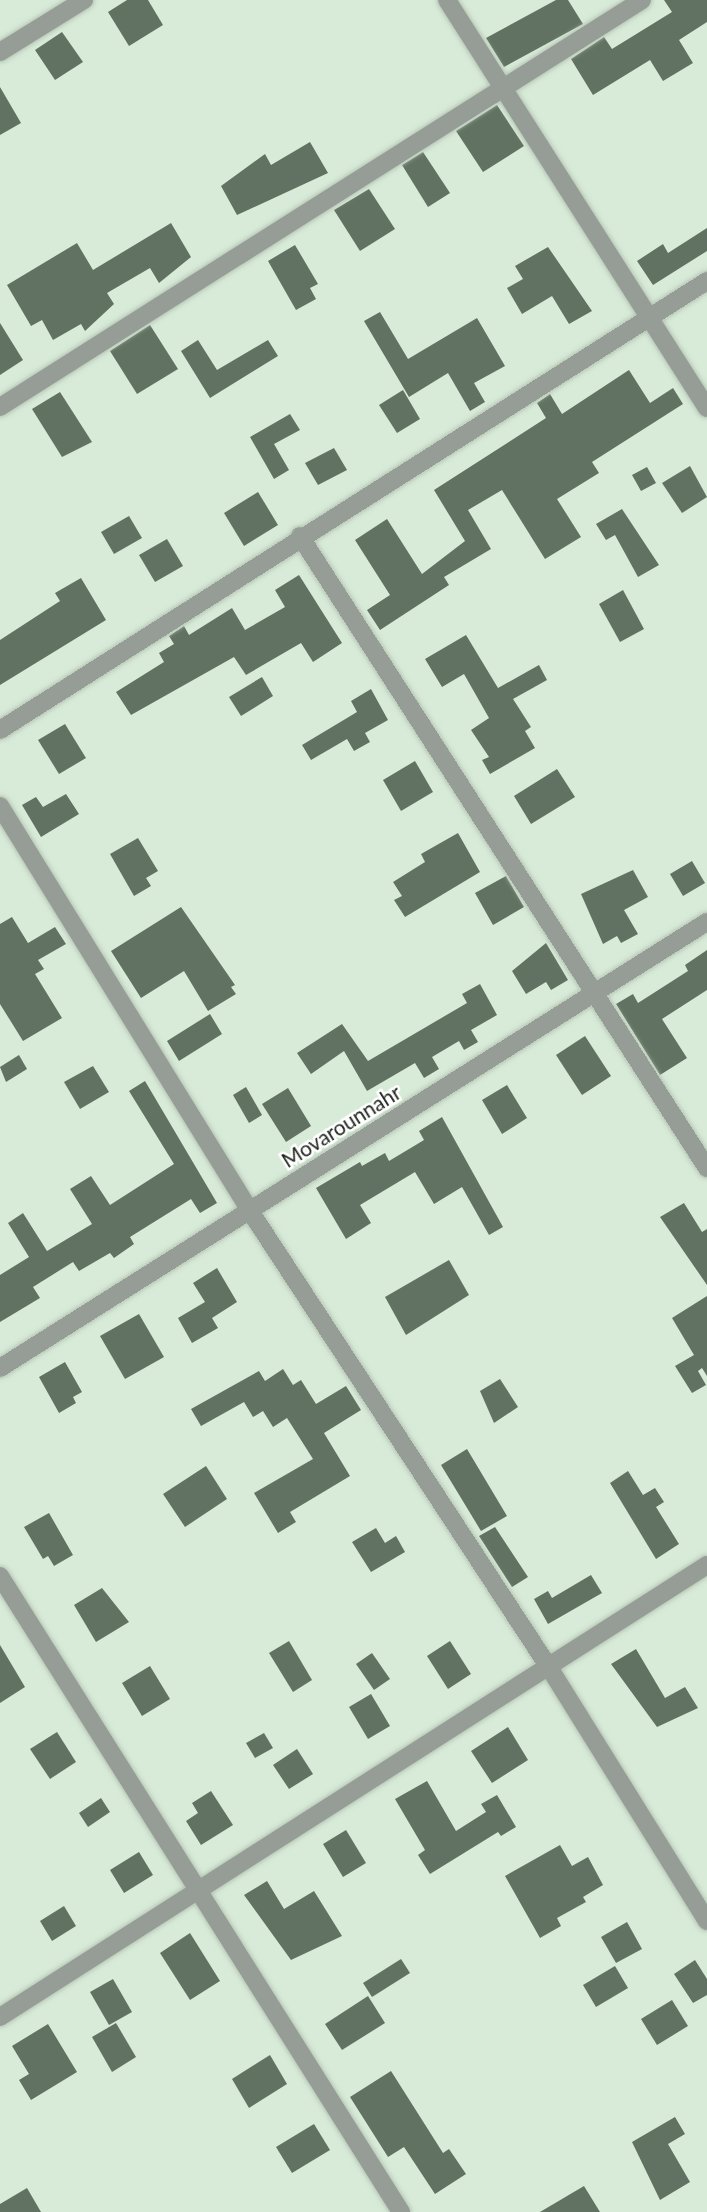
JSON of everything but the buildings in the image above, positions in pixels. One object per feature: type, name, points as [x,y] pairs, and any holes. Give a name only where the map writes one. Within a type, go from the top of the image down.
[{"type":"street","points":[[0,51],[84,0]]},
{"type":"street","points":[[447,0],[707,408]]},
{"type":"street","points":[[0,406],[642,0]]},
{"type":"street","points":[[0,730],[300,536],[707,281]]},
{"type":"street","points":[[300,536],[591,994],[707,1168]]},
{"type":"street","points":[[0,806],[250,1211],[550,1669],[707,1921]]},
{"type":"street","name":"Movarounnahr","points":[[0,1368],[707,922]]},
{"type":"street","points":[[0,2017],[195,1890],[550,1669],[707,1565]]},
{"type":"street","points":[[0,1576],[195,1890],[401,2212]]}]
